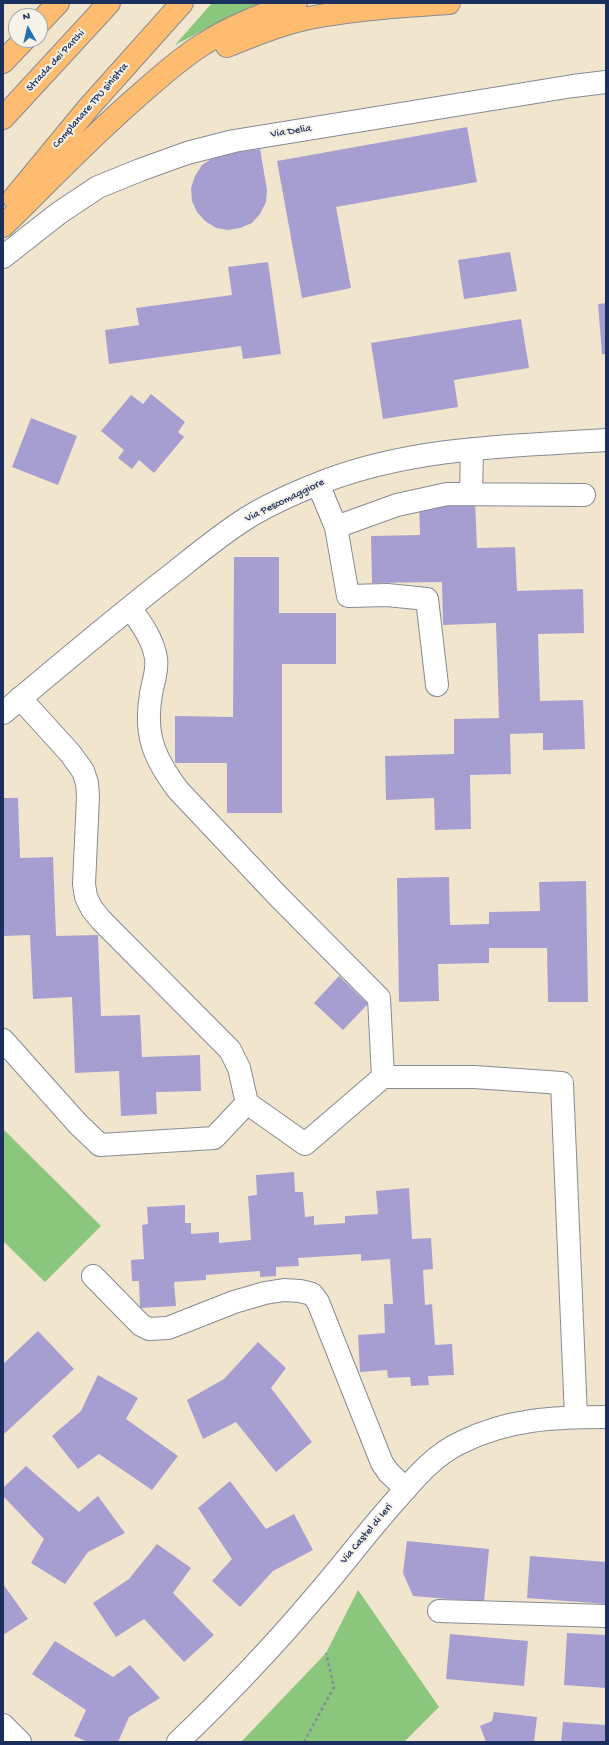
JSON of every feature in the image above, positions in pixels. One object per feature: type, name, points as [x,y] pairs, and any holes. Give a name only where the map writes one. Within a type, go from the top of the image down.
[{"type":"highway","points":[[48,14],[58,3]]},
{"type":"highway","name":"Strada dei Parchi","points":[[3,118],[109,3]]},
{"type":"highway","name":"Complanare TPU sinistra","points":[[3,211],[89,107],[182,3]]},
{"type":"highway","points":[[3,226],[109,122],[166,72],[201,45],[253,18],[296,3]]},
{"type":"highway","points":[[166,72],[266,30],[308,19],[367,9],[449,3]]},
{"type":"highway","points":[[3,62],[16,48]]},
{"type":"street","name":"Via Delia","points":[[3,257],[59,213],[98,187],[187,153],[234,141],[573,86],[606,82]]},
{"type":"street","name":"Via Pescomaggiore","points":[[3,713],[130,608],[228,531],[266,507],[318,484],[371,467],[404,459],[472,449],[606,440]]},
{"type":"street","points":[[471,494],[472,449]]},
{"type":"street","points":[[318,484],[336,527],[348,596],[387,595],[427,599],[437,685]]},
{"type":"street","points":[[336,527],[397,505],[447,494],[584,495]]},
{"type":"street","points":[[130,608],[144,626],[154,649],[156,658],[157,666],[149,705],[148,724],[155,755],[178,790],[277,895],[379,998],[384,1076]]},
{"type":"street","points":[[20,698],[78,762],[87,783],[88,797],[83,872],[86,897],[92,909],[101,920],[230,1050],[239,1068],[247,1103],[305,1144],[384,1076],[474,1077],[562,1083],[576,1417]]},
{"type":"street","points":[[3,1040],[78,1124],[100,1145],[214,1138],[247,1103]]},
{"type":"street","points":[[93,1276],[142,1325],[148,1329],[168,1328],[234,1302],[265,1293],[284,1290],[300,1291],[312,1294],[318,1302],[382,1463],[389,1473],[406,1489]]},
{"type":"street","name":"Via Castel di Ieri","points":[[178,1742],[233,1688],[315,1597],[406,1489],[424,1470],[449,1449],[461,1442],[494,1429],[529,1420],[606,1417]]},
{"type":"street","points":[[439,1611],[606,1616]]},
{"type":"street","points":[[3,1725],[20,1742]]},
{"type":"path","points":[[304,1742],[334,1687],[326,1653]]},
{"type":"green space","points":[[212,3],[268,3],[225,19],[175,45]]},
{"type":"green space","points":[[3,1129],[101,1226],[45,1282],[3,1241]]},
{"type":"green space","points":[[358,1590],[439,1707],[404,1742],[241,1742],[326,1653]]},
{"type":"building","points":[[467,127],[477,182],[336,207],[351,288],[302,298],[277,161]]},
{"type":"building","points":[[260,149],[267,190],[266,202],[260,214],[252,223],[240,228],[228,230],[216,228],[205,221],[197,212],[192,201],[191,188],[195,176],[202,165],[213,158],[225,154]]},
{"type":"building","points":[[510,252],[517,291],[464,299],[458,260]]},
{"type":"building","points":[[268,262],[281,354],[243,359],[241,346],[109,364],[105,330],[139,325],[136,308],[232,295],[228,267]]},
{"type":"building","points":[[606,303],[606,354],[602,354],[598,304]]},
{"type":"building","points":[[521,319],[529,368],[454,380],[458,407],[383,419],[371,343]]},
{"type":"building","points":[[151,394],[185,422],[178,432],[184,437],[154,473],[139,460],[132,469],[118,458],[124,450],[101,431],[131,395],[143,404]]},
{"type":"building","points":[[31,418],[77,436],[58,485],[12,467]]},
{"type":"building","points":[[475,501],[477,548],[515,547],[517,591],[583,589],[584,633],[538,634],[540,701],[583,700],[585,749],[543,750],[543,733],[510,734],[511,774],[470,775],[471,829],[435,830],[434,798],[386,800],[385,756],[454,754],[454,719],[499,718],[496,623],[443,625],[442,582],[372,583],[371,536],[420,535],[419,502]]},
{"type":"building","points":[[234,557],[279,557],[279,613],[336,613],[336,664],[282,664],[282,813],[227,813],[227,763],[175,763],[175,716],[233,717]]},
{"type":"building","points":[[3,798],[18,798],[20,858],[53,857],[56,936],[98,935],[101,1016],[140,1015],[142,1057],[200,1055],[201,1091],[156,1092],[157,1114],[121,1116],[119,1071],[75,1073],[72,997],[33,999],[30,935],[3,936]]},
{"type":"building","points":[[449,877],[450,925],[489,924],[489,912],[540,911],[539,882],[586,881],[588,1002],[548,1002],[547,948],[489,948],[489,963],[438,964],[439,1001],[399,1002],[397,878]]},
{"type":"building","points":[[339,976],[368,1004],[343,1030],[314,1003]]},
{"type":"building","points":[[294,1172],[295,1192],[303,1192],[305,1217],[314,1216],[314,1225],[345,1223],[345,1216],[378,1214],[376,1191],[409,1188],[412,1239],[431,1238],[433,1269],[423,1270],[425,1305],[432,1304],[435,1345],[452,1344],[454,1375],[428,1376],[429,1385],[411,1386],[410,1377],[388,1378],[387,1370],[360,1372],[358,1335],[385,1333],[384,1304],[393,1304],[390,1259],[361,1261],[361,1254],[298,1258],[299,1266],[276,1267],[276,1276],[260,1277],[260,1271],[206,1275],[206,1280],[174,1282],[176,1306],[140,1308],[139,1281],[132,1281],[131,1260],[144,1259],[142,1225],[148,1224],[147,1207],[185,1205],[185,1223],[191,1223],[191,1234],[219,1232],[219,1243],[251,1240],[248,1196],[257,1195],[256,1175]]},
{"type":"building","points":[[38,1331],[74,1369],[3,1435],[3,1364]]},
{"type":"building","points":[[258,1342],[286,1368],[271,1388],[312,1442],[276,1472],[236,1422],[203,1439],[187,1400],[224,1379]]},
{"type":"building","points":[[98,1375],[138,1398],[126,1419],[178,1456],[152,1490],[99,1454],[78,1469],[52,1436],[81,1411]]},
{"type":"building","points":[[26,1466],[79,1512],[98,1496],[125,1533],[88,1552],[65,1584],[31,1563],[44,1539],[3,1496],[3,1488]]},
{"type":"building","points":[[230,1481],[266,1529],[294,1514],[313,1550],[273,1571],[240,1607],[212,1581],[232,1559],[198,1508]]},
{"type":"building","points":[[407,1541],[489,1549],[484,1602],[413,1596],[403,1573]]},
{"type":"building","points":[[157,1544],[191,1568],[173,1593],[214,1635],[184,1662],[144,1619],[116,1637],[93,1603],[129,1579]]},
{"type":"building","points":[[530,1556],[606,1562],[606,1604],[527,1598]]},
{"type":"building","points":[[3,1584],[28,1619],[3,1635]]},
{"type":"building","points":[[567,1633],[606,1635],[606,1688],[564,1685]]},
{"type":"building","points":[[450,1634],[528,1641],[524,1686],[446,1679]]},
{"type":"building","points":[[55,1641],[113,1677],[130,1665],[160,1698],[129,1717],[118,1742],[88,1742],[74,1736],[86,1710],[32,1674]]},
{"type":"building","points":[[494,1712],[537,1717],[534,1742],[486,1742],[480,1726],[492,1721]]},
{"type":"building","points":[[563,1722],[606,1725],[606,1742],[561,1742]]}]
